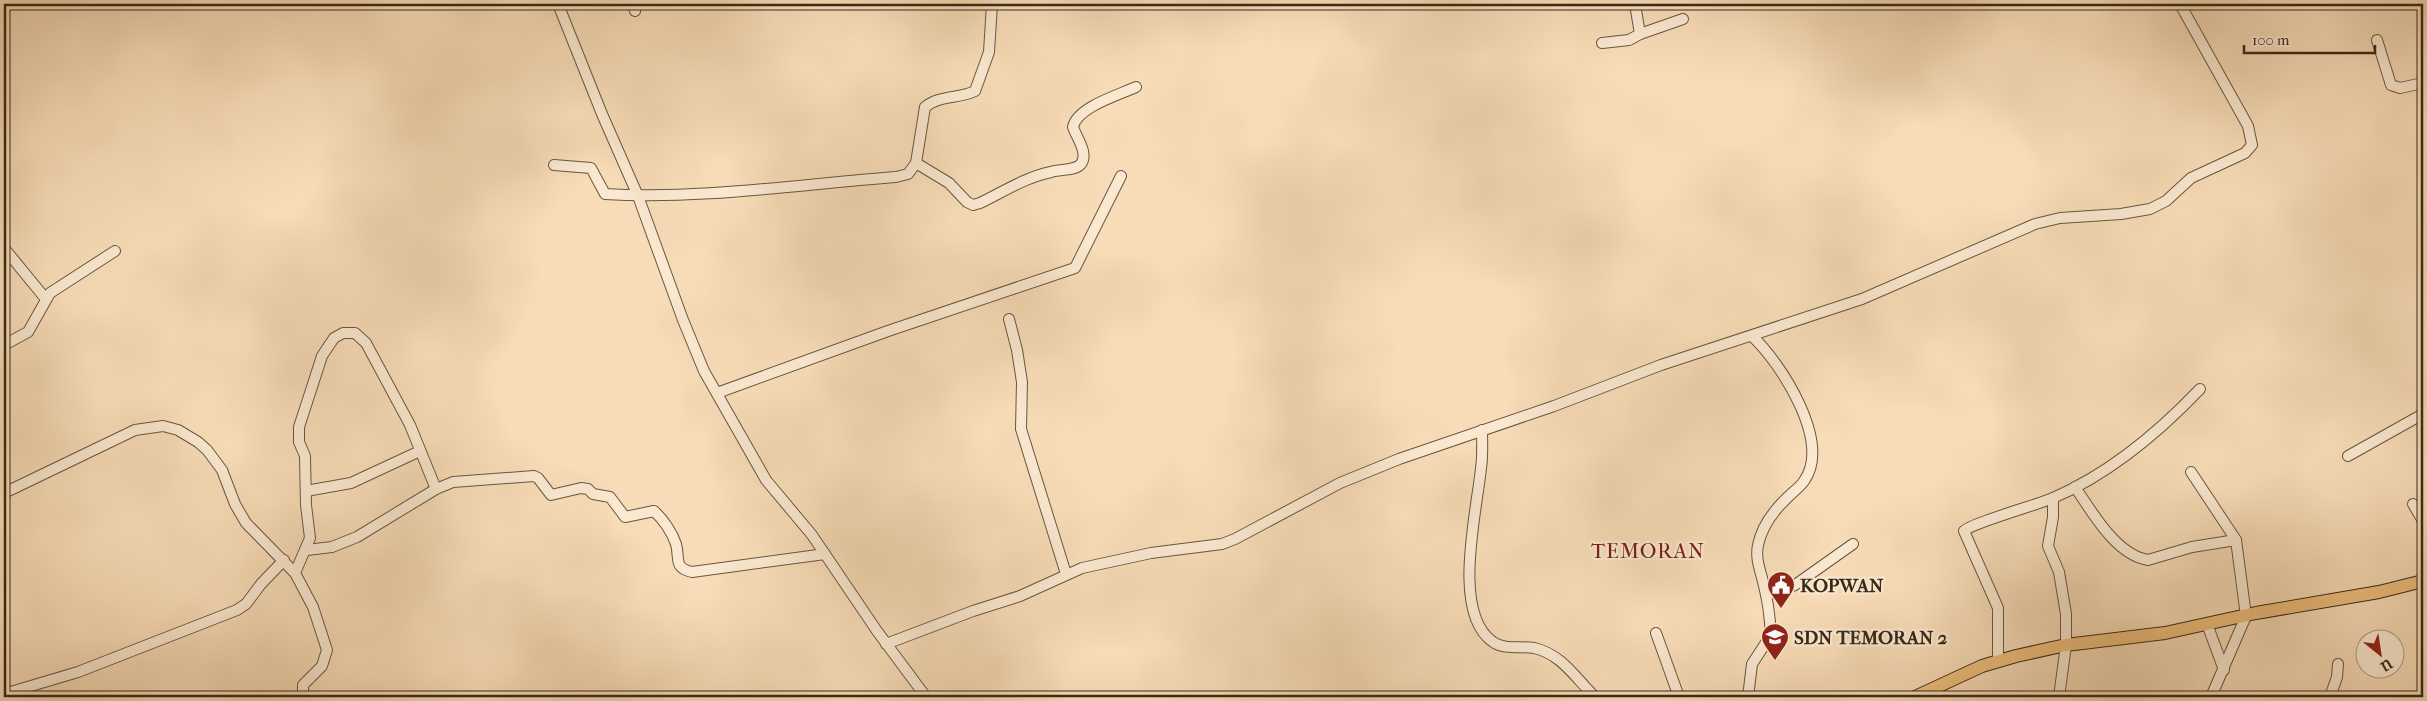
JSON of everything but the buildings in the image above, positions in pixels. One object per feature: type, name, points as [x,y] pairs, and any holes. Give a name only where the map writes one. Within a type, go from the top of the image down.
[{"type":"main road","points":[[1915,697],[1935,693],[1982,666],[2066,645],[2165,633],[2379,592],[2423,581]]},
{"type":"street","points":[[4,6],[11,4]]},
{"type":"street","points":[[558,4],[602,114],[638,196],[697,355],[717,393],[766,480],[825,554],[886,644],[926,697]]},
{"type":"street","points":[[554,165],[591,168],[604,194],[638,196],[896,177],[908,174],[916,163],[925,107],[934,100],[964,96],[975,91],[989,52],[992,4]]},
{"type":"street","points":[[1635,4],[1640,34]]},
{"type":"street","points":[[886,644],[973,611],[1020,596],[1066,574],[1116,559],[1229,542],[1340,483],[1482,430],[1554,406],[1661,365],[1862,298],[1923,274],[1974,249],[2049,219],[2122,214],[2150,208],[2166,201],[2191,178],[2245,153],[2252,145],[2251,133],[2180,4]]},
{"type":"street","points":[[1602,43],[1629,40],[1640,34],[1683,19]]},
{"type":"street","points":[[2377,40],[2391,85],[2400,88],[2423,83]]},
{"type":"street","points":[[916,163],[949,183],[967,202],[973,205],[980,203],[1025,181],[1050,172],[1074,168],[1081,164],[1084,157],[1082,146],[1073,127],[1077,117],[1092,106],[1136,87]]},
{"type":"street","points":[[717,393],[888,331],[1075,268],[1121,176]]},
{"type":"street","points":[[4,248],[45,298]]},
{"type":"street","points":[[4,345],[28,332],[50,292],[115,251]]},
{"type":"street","points":[[1009,319],[1017,350],[1022,382],[1021,429],[1066,574]]},
{"type":"street","points":[[295,573],[307,550],[310,538],[306,491],[306,456],[299,442],[299,428],[322,356],[334,338],[343,333],[355,333],[366,343],[410,425],[436,489]]},
{"type":"street","points":[[1748,697],[1752,664],[1771,635],[1766,595],[1757,564],[1758,543],[1763,530],[1774,512],[1806,479],[1812,450],[1808,429],[1799,403],[1769,352],[1752,336]]},
{"type":"street","points":[[1998,661],[1998,608],[1964,531],[2053,498],[2095,476],[2166,425],[2200,389]]},
{"type":"street","points":[[2348,456],[2423,414]]},
{"type":"street","points":[[4,493],[135,430],[163,426],[189,436],[208,450],[222,470],[235,504],[246,523],[295,573],[312,607],[327,650],[322,666],[303,685],[303,697]]},
{"type":"street","points":[[1482,430],[1482,466],[1470,546],[1471,597],[1475,619],[1485,635],[1497,644],[1534,648],[1562,662],[1574,672],[1595,697]]},
{"type":"street","points":[[306,491],[351,483],[420,451]]},
{"type":"street","points":[[2191,472],[2236,540],[2246,616],[2211,697]]},
{"type":"street","points":[[307,550],[332,547],[357,537],[436,489],[464,480],[483,481],[534,476],[538,478],[551,495],[581,488],[588,489],[593,494],[610,497],[625,517],[654,511],[662,519],[676,544],[679,564],[684,570],[692,572],[825,554]]},
{"type":"street","points":[[2075,487],[2099,523],[2128,552],[2141,559],[2148,560],[2192,547],[2236,540]]},
{"type":"street","points":[[2053,498],[2054,517],[2048,546],[2058,572],[2065,601],[2066,645],[2059,697]]},
{"type":"street","points":[[2413,504],[2423,521]]},
{"type":"street","points":[[1766,595],[1795,585],[1853,544]]},
{"type":"street","points":[[4,694],[78,672],[221,618],[242,607],[284,560]]},
{"type":"street","points":[[2208,624],[2224,670]]},
{"type":"street","points":[[1656,633],[1679,697]]},
{"type":"street","points":[[2330,697],[2337,677],[2338,664]]},
{"type":"place","name":"KOPWAN","points":[[1781,609]]},
{"type":"place","name":"SDN TEMORAN 2","points":[[1775,661]]},
{"type":"district","name":"TEMORAN","points":[[1648,551]]}]
